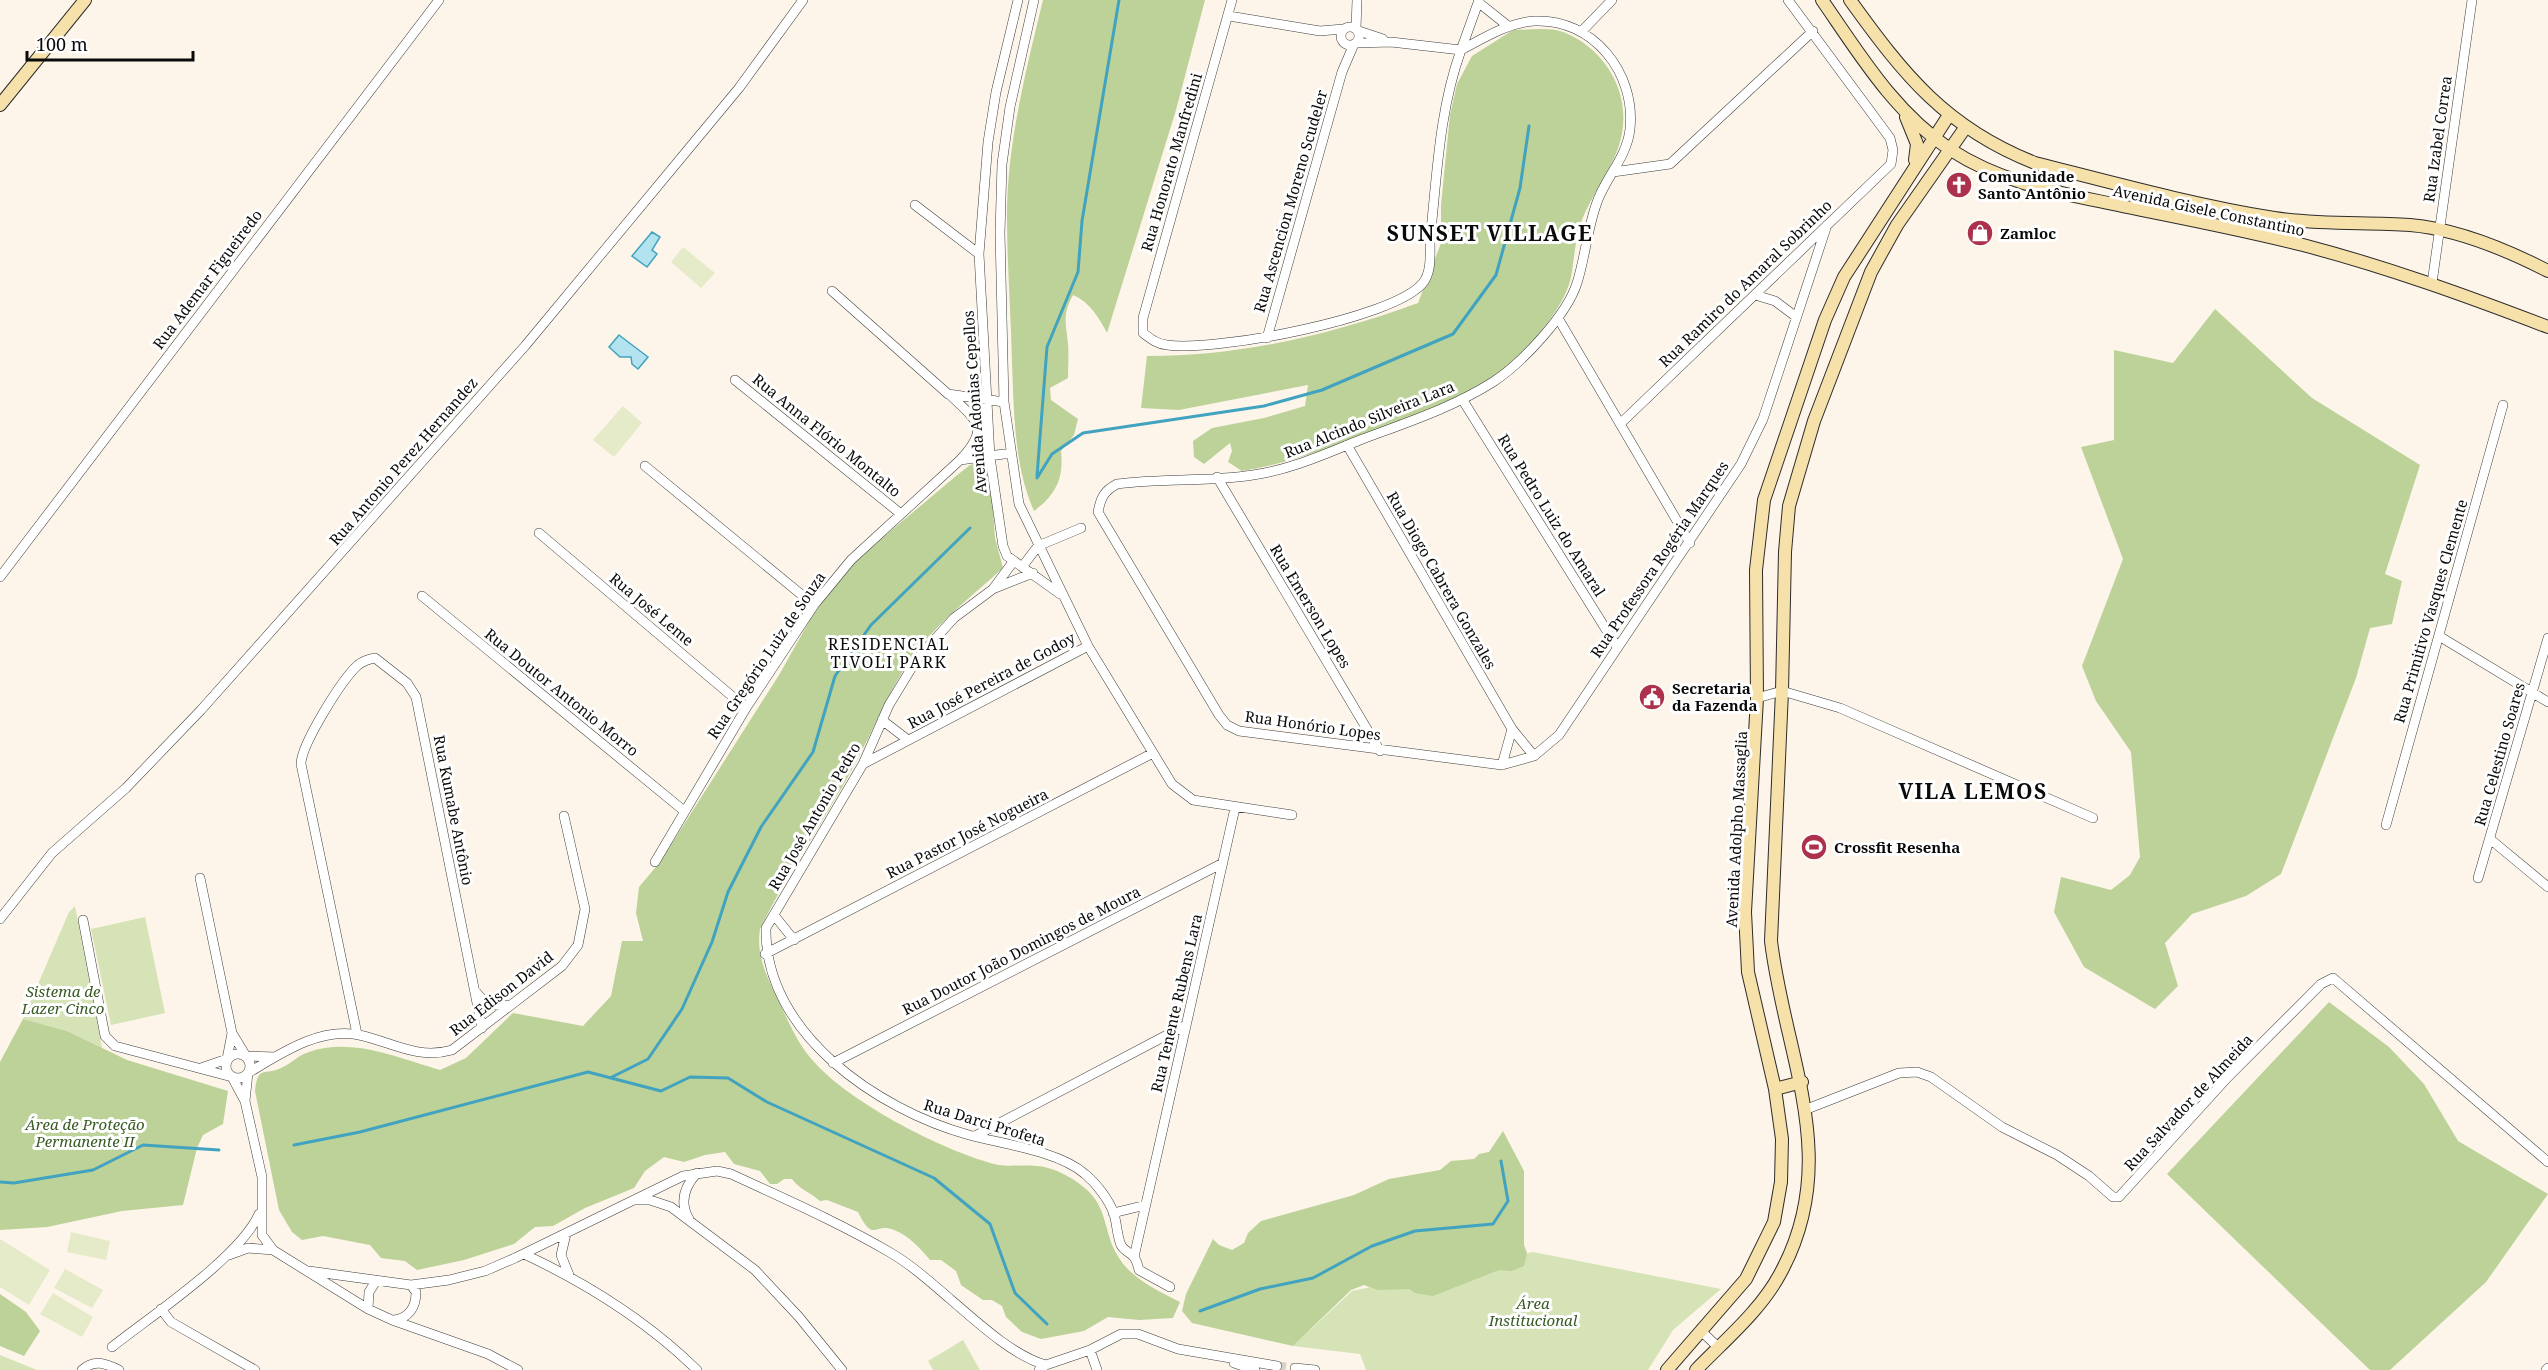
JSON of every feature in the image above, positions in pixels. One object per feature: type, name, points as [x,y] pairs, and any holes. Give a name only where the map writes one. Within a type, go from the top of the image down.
[{"type":"main road","points":[[0,105],[85,0]]},
{"type":"main road","name":"Avenida Gisele Constantino","points":[[1822,0],[1882,88],[1902,110],[1951,150],[1984,168],[2038,189],[2302,245],[2432,283],[2548,327]]},
{"type":"main road","name":"Avenida Gisele Constantino","points":[[1850,0],[1891,58],[1949,115],[1965,128],[2000,149],[2035,163],[2275,218],[2328,223],[2412,225],[2478,241],[2548,271]]},
{"type":"main road","points":[[1902,110],[1917,144],[1913,167]]},
{"type":"main road","name":"Avenida Adolpho Massaglia","points":[[1667,1370],[1746,1279],[1774,1222],[1781,1182],[1782,1139],[1775,1089],[1759,1029],[1748,972],[1745,912],[1757,698],[1756,570],[1764,500],[1825,320],[1839,287],[1913,167],[1949,115]]},
{"type":"main road","points":[[1696,1370],[1758,1306],[1780,1275],[1801,1225],[1809,1162],[1807,1109],[1775,974],[1771,941],[1782,691],[1785,552],[1790,506],[1805,449],[1871,272],[1897,225],[1965,128]]},
{"type":"main road","points":[[1775,1089],[1802,1082]]},
{"type":"street","name":"Rua Ademar Figueiredo","points":[[0,577],[439,0]]},
{"type":"street","name":"Rua Antonio Perez Hernandez","points":[[0,919],[52,853],[126,788],[201,710],[525,346],[739,88],[803,0]]},
{"type":"street","name":"Avenida Adonias Cepellos","points":[[1013,562],[1003,546],[990,457],[979,254],[988,142],[996,92],[1018,0]]},
{"type":"street","name":"Avenida Adonias Cepellos","points":[[1034,0],[1010,107],[1002,164],[1001,348],[1004,402],[1019,504],[1088,646],[1172,784],[1193,800],[1292,815]]},
{"type":"street","name":"Rua Honorato Manfredini","points":[[1232,0],[1184,164],[1143,318],[1143,333],[1153,341],[1168,345],[1267,338]]},
{"type":"street","points":[[1582,31],[1612,0]]},
{"type":"street","points":[[1613,172],[1670,164],[1813,31],[1788,0]]},
{"type":"street","name":"Rua Izabel Correa","points":[[2432,283],[2472,0]]},
{"type":"street","points":[[1267,338],[1366,314],[1399,300],[1423,284],[1430,262],[1430,240],[1450,80],[1479,1],[1508,26]]},
{"type":"street","points":[[1349,43],[1357,2]]},
{"type":"street","points":[[1229,16],[1320,31],[1352,29],[1391,42]]},
{"type":"street","name":"Rua Alcindo Silveira Lara","points":[[1098,512],[1101,498],[1108,489],[1117,484],[1253,475],[1289,468],[1442,410],[1495,381],[1534,345],[1568,306],[1578,282],[1594,211],[1624,149],[1630,130],[1630,101],[1621,71],[1603,47],[1582,31],[1563,24],[1535,21],[1508,26],[1461,50]]},
{"type":"street","points":[[1349,43],[1352,29]]},
{"type":"street","points":[[1320,31],[1349,43],[1391,42],[1461,50]]},
{"type":"street","name":"Rua Ramiro do Amaral Sobrinho","points":[[1620,424],[1891,164],[1893,150],[1890,138],[1813,31]]},
{"type":"street","name":"Rua Ascencion Moreno Scudeler","points":[[1267,338],[1349,43]]},
{"type":"street","points":[[915,205],[979,254]]},
{"type":"street","name":"Rua Professora Rogéria Marques","points":[[1534,756],[1559,735],[1741,464],[1763,419],[1795,316],[1827,225]]},
{"type":"street","points":[[831,291],[948,394],[1004,402]]},
{"type":"street","points":[[1755,295],[1775,301],[1795,316]]},
{"type":"street","points":[[1558,318],[1690,543]]},
{"type":"street","name":"Rua Anna Flório Montalto","points":[[735,380],[901,513]]},
{"type":"street","name":"Rua Gregório Luiz de Souza","points":[[655,862],[683,810],[746,708],[814,605],[851,560],[960,459],[978,439],[980,429],[977,422],[948,394]]},
{"type":"street","name":"Rua Pedro Luiz do Amaral","points":[[1462,399],[1617,647]]},
{"type":"street","name":"Rua Primitivo Vasques Clemente","points":[[2386,825],[2503,405]]},
{"type":"street","name":"Rua Diogo Cabrera Gonzales","points":[[1347,445],[1512,729],[1534,756]]},
{"type":"street","points":[[960,459],[1011,453]]},
{"type":"street","points":[[645,466],[814,605]]},
{"type":"street","name":"Rua Emerson Lopes","points":[[1217,477],[1380,751]]},
{"type":"street","name":"Rua Honório Lopes","points":[[1098,512],[1227,725],[1239,731],[1502,765],[1534,756]]},
{"type":"street","points":[[1022,567],[1038,546],[1081,528]]},
{"type":"street","name":"Rua José Leme","points":[[539,533],[746,708]]},
{"type":"street","points":[[1013,562],[1033,573],[1063,597]]},
{"type":"street","name":"Rua José Antonio Pedro","points":[[993,589],[1013,562]]},
{"type":"street","name":"Rua José Antonio Pedro","points":[[765,954],[766,928],[863,764],[882,720],[917,659],[954,618],[993,589],[1033,573]]},
{"type":"street","name":"Rua Doutor Antonio Morro","points":[[422,596],[683,810]]},
{"type":"street","points":[[2439,636],[2548,702]]},
{"type":"street","name":"Rua Celestino Soares","points":[[2478,878],[2548,638]]},
{"type":"street","name":"Rua José Pereira de Godoy","points":[[863,764],[1088,646]]},
{"type":"street","name":"Rua Kumabe Antônio","points":[[357,1034],[301,765],[304,747],[349,674],[360,663],[369,659],[379,661],[407,683],[416,698],[482,1028]]},
{"type":"street","points":[[1757,698],[1782,691],[1869,720],[2093,818]]},
{"type":"street","name":"Rua José Pereira de Godoy","points":[[882,720],[908,740]]},
{"type":"street","points":[[1502,765],[1512,729]]},
{"type":"street","name":"Rua Pastor José Nogueira","points":[[765,954],[1153,753]]},
{"type":"street","name":"Rua Tenente Rubens Lara","points":[[1134,1257],[1235,808]]},
{"type":"street","name":"Rua Edison David","points":[[248,1073],[306,1041],[332,1035],[357,1034],[406,1050],[437,1055],[452,1050],[562,966],[578,945],[585,909],[564,816]]},
{"type":"street","points":[[2490,838],[2548,887]]},
{"type":"street","name":"Rua Doutor João Domingos de Moura","points":[[833,1063],[1222,863]]},
{"type":"street","points":[[200,878],[232,1033],[251,1064],[245,1101]]},
{"type":"street","points":[[774,915],[794,939]]},
{"type":"street","points":[[82,920],[105,1036],[110,1042],[115,1046],[232,1077],[240,1078],[248,1073]]},
{"type":"street","name":"Rua Darci Profeta","points":[[765,954],[801,1030],[833,1063],[882,1100],[923,1121],[1058,1159],[1084,1173],[1106,1197],[1122,1247],[1134,1257],[1139,1270],[1170,1287]]},
{"type":"street","name":"Rua Salvador de Almeida","points":[[1807,1109],[1899,1073],[1917,1072],[1931,1077],[2002,1127],[2057,1155],[2089,1176],[2113,1197],[2119,1197],[2228,1078],[2321,984],[2333,978],[2548,1162]]},
{"type":"street","points":[[475,990],[488,1004],[509,1005]]},
{"type":"street","points":[[975,1136],[1186,1025]]},
{"type":"street","points":[[232,1033],[226,1067],[245,1101],[262,1177],[262,1235]]},
{"type":"street","points":[[201,1068],[237,1053],[246,1056]]},
{"type":"street","name":"Rua Edison David","points":[[246,1056],[275,1057]]},
{"type":"street","points":[[309,1271],[411,1285],[435,1283],[485,1271],[683,1176],[717,1171],[731,1174],[892,1253],[925,1276],[1011,1348],[1042,1367],[1090,1350],[1121,1334],[1138,1334],[1178,1349],[1277,1366]]},
{"type":"street","points":[[690,1221],[683,1207],[683,1197],[689,1182],[697,1173]]},
{"type":"street","points":[[636,1200],[660,1202],[690,1221],[756,1270],[799,1317],[842,1370]]},
{"type":"street","points":[[1113,1213],[1146,1205]]},
{"type":"street","points":[[112,1347],[224,1257],[248,1231],[262,1206]]},
{"type":"street","points":[[248,1231],[255,1228],[273,1250],[368,1309],[392,1320],[488,1353],[518,1370]]},
{"type":"street","points":[[566,1234],[561,1255],[564,1267],[571,1277]]},
{"type":"street","points":[[224,1257],[248,1248],[273,1250]]},
{"type":"street","points":[[524,1254],[571,1277],[610,1300],[670,1343],[697,1370]]},
{"type":"street","points":[[368,1309],[369,1292],[376,1281]]},
{"type":"street","points":[[392,1320],[401,1319],[410,1312],[416,1292],[411,1285]]},
{"type":"street","points":[[161,1309],[171,1322],[255,1370]]},
{"type":"street","points":[[1701,1331],[1718,1347]]},
{"type":"street","points":[[1090,1350],[1097,1370]]},
{"type":"street","points":[[1209,1353],[1255,1370]]},
{"type":"street","points":[[82,1370],[89,1364],[106,1363],[119,1370]]},
{"type":"street","points":[[1295,1368],[1315,1370]]},
{"type":"green space","points":[[1043,0],[1205,0],[1176,110],[1107,333],[1093,311],[1079,298],[1073,295],[1067,308],[1068,378],[1050,388],[1051,400],[1078,419],[1074,435],[1061,451],[1061,470],[1057,485],[1048,499],[1034,511],[1022,476],[1016,439],[1007,216],[1014,134]]},
{"type":"green space","points":[[1513,30],[1551,30],[1563,32],[1577,39],[1601,59],[1617,86],[1622,101],[1620,143],[1581,223],[1567,291],[1550,319],[1515,359],[1481,384],[1450,401],[1365,435],[1284,462],[1242,471],[1228,462],[1232,451],[1230,443],[1204,464],[1194,457],[1193,441],[1212,428],[1264,418],[1305,406],[1308,385],[1179,410],[1141,408],[1147,356],[1217,352],[1285,342],[1352,325],[1418,303],[1441,243],[1441,205],[1450,115],[1457,84],[1472,56]]},
{"type":"green space","points":[[683,247],[715,273],[701,288],[671,262]]},
{"type":"green space","points":[[2215,309],[2312,398],[2420,465],[2385,574],[2402,581],[2392,624],[2370,628],[2356,678],[2281,874],[2246,896],[2192,914],[2165,943],[2178,986],[2155,1009],[2084,967],[2054,912],[2061,877],[2111,890],[2130,875],[2140,857],[2131,752],[2096,701],[2082,666],[2123,559],[2081,447],[2114,440],[2114,350],[2173,363]]},
{"type":"green space","points":[[623,406],[642,423],[614,457],[593,440]]},
{"type":"green space","points":[[983,461],[990,468],[995,538],[1003,568],[955,610],[912,657],[889,695],[844,783],[760,929],[759,948],[769,981],[789,1024],[810,1057],[831,1079],[872,1108],[941,1145],[1005,1166],[1050,1168],[1076,1181],[1093,1196],[1098,1204],[1112,1245],[1128,1270],[1144,1282],[1180,1302],[1173,1318],[1139,1320],[1108,1317],[1084,1331],[1041,1339],[1022,1332],[1006,1317],[1002,1306],[992,1300],[983,1300],[961,1285],[956,1271],[941,1260],[930,1260],[904,1235],[887,1228],[871,1230],[863,1222],[858,1212],[827,1200],[820,1201],[792,1179],[770,1184],[760,1171],[734,1164],[725,1152],[705,1155],[684,1162],[664,1157],[645,1171],[634,1188],[585,1208],[553,1226],[535,1227],[514,1244],[464,1260],[417,1270],[405,1261],[381,1258],[370,1245],[323,1236],[302,1240],[292,1232],[279,1210],[255,1091],[260,1074],[281,1068],[309,1052],[342,1047],[375,1051],[440,1070],[466,1058],[513,1013],[583,1026],[611,996],[622,941],[643,941],[636,913],[639,887],[660,862],[779,675],[811,618],[855,561],[970,465]]},
{"type":"green space","name":"Sistema de Lazer Cinco","points":[[75,906],[102,1048],[67,1031],[23,1019],[69,912]]},
{"type":"green space","points":[[145,917],[165,1013],[111,1025],[91,929]]},
{"type":"green space","points":[[2329,1002],[2389,1047],[2424,1084],[2458,1141],[2548,1194],[2486,1282],[2390,1370],[2370,1370],[2167,1174]]},
{"type":"green space","name":"Área de Proteção Permanente II","points":[[23,1019],[67,1031],[127,1060],[228,1091],[223,1124],[203,1135],[197,1148],[183,1205],[122,1211],[47,1227],[0,1230],[0,1062]]},
{"type":"green space","points":[[1503,1131],[1524,1171],[1524,1245],[1527,1253],[1524,1266],[1511,1271],[1499,1270],[1433,1296],[1415,1293],[1409,1289],[1378,1290],[1364,1285],[1351,1290],[1293,1346],[1192,1323],[1182,1311],[1186,1294],[1213,1239],[1219,1245],[1232,1250],[1244,1243],[1248,1233],[1261,1221],[1354,1195],[1389,1179],[1440,1170],[1451,1161],[1474,1159],[1479,1154],[1489,1152]]},
{"type":"green space","points":[[71,1232],[110,1241],[106,1260],[67,1252]]},
{"type":"green space","points":[[0,1239],[50,1270],[29,1305],[0,1287]]},
{"type":"green space","name":"Área Institucional","points":[[1533,1252],[1721,1289],[1673,1330],[1648,1370],[1366,1370],[1360,1354],[1293,1346],[1352,1291]]},
{"type":"green space","points":[[65,1269],[103,1290],[92,1308],[54,1288]]},
{"type":"green space","points":[[53,1293],[93,1317],[82,1337],[40,1314]]},
{"type":"green space","points":[[0,1294],[26,1312],[40,1331],[24,1356],[0,1346]]},
{"type":"green space","points":[[963,1340],[980,1370],[933,1370],[928,1361]]},
{"type":"green space","points":[[0,1355],[37,1370],[0,1370]]},
{"type":"water","points":[[652,232],[660,237],[652,250],[657,254],[647,267],[632,256]]},
{"type":"water","points":[[619,335],[648,357],[638,369],[632,364],[631,357],[620,357],[609,347]]},
{"type":"waterway","points":[[1037,476],[1047,347],[1078,272],[1082,221],[1119,0]]},
{"type":"waterway","points":[[1037,478],[1052,454],[1083,433],[1264,406],[1322,390],[1453,334],[1496,275],[1520,188],[1529,126]]},
{"type":"waterway","points":[[610,1078],[648,1059],[682,1009],[712,942],[728,892],[761,827],[813,752],[835,676],[871,625],[970,528]]},
{"type":"waterway","points":[[294,1145],[360,1132],[588,1072],[661,1091],[690,1077],[728,1078],[767,1102],[934,1178],[990,1224],[1015,1293],[1047,1324]]},
{"type":"waterway","points":[[0,1182],[14,1183],[93,1170],[143,1145],[219,1150]]},
{"type":"waterway","points":[[1200,1311],[1260,1289],[1313,1278],[1372,1246],[1415,1231],[1493,1224],[1508,1201],[1501,1161]]},
{"type":"tunnel","points":[[1277,1366],[1295,1368]]},
{"type":"place","name":"Comunidade Santo Antônio","points":[[1959,185]]},
{"type":"place","name":"Zamloc","points":[[1980,233]]},
{"type":"place","name":"Secretaria da Fazenda","points":[[1652,697]]},
{"type":"place","name":"Crossfit Resenha","points":[[1814,847]]},
{"type":"district","name":"SUNSET VILLAGE","points":[[1490,233]]},
{"type":"district","name":"RESIDENCIAL TIVOLI PARK","points":[[889,653]]},
{"type":"district","name":"VILA LEMOS","points":[[1973,791]]}]
